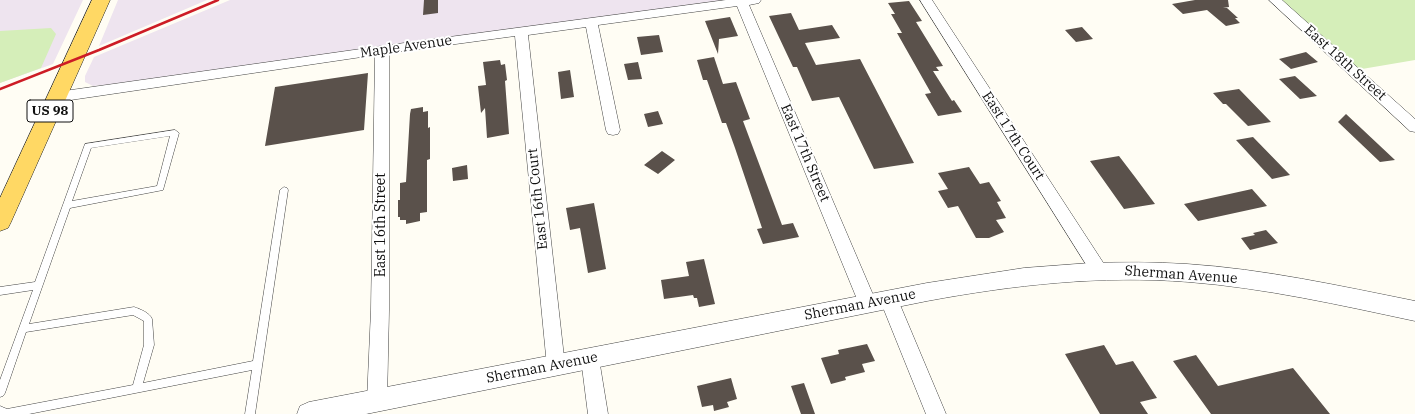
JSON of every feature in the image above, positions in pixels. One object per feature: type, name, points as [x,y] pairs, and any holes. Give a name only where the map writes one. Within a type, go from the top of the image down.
[{"type":"main road","name":"US 98","points":[[0,222],[101,0]]},
{"type":"street","name":"East 17th Court","points":[[926,0],[1100,272]]},
{"type":"street","name":"East 18th Street","points":[[1275,0],[1415,127]]},
{"type":"street","name":"Maple Avenue","points":[[57,96],[591,21],[748,1]]},
{"type":"street","name":"East 17th Street","points":[[748,1],[878,302],[936,414]]},
{"type":"street","points":[[591,21],[613,130]]},
{"type":"street","name":"East 16th Court","points":[[521,32],[556,366]]},
{"type":"street","name":"East 16th Street","points":[[377,401],[380,310],[382,50]]},
{"type":"street","name":"Sherman Avenue","points":[[309,414],[341,411],[377,401],[878,302],[986,282],[1018,278],[1100,272],[1153,272],[1221,276],[1306,289],[1415,311]]},
{"type":"street","points":[[590,359],[598,414]]},
{"type":"lane","points":[[0,393],[88,146],[175,133],[160,188],[67,205]]},
{"type":"lane","points":[[250,414],[284,190]]},
{"type":"lane","points":[[0,291],[38,285]]},
{"type":"lane","points":[[23,329],[134,311],[148,319],[149,345],[137,388]]},
{"type":"lane","points":[[0,411],[6,414],[257,365]]},
{"type":"shaded area","points":[[0,0],[83,0],[53,64],[0,83]]},
{"type":"shaded area","points":[[118,0],[207,0],[99,46]]},
{"type":"shaded area","points":[[230,0],[725,0],[106,85],[93,86],[85,82],[85,76],[94,57]]},
{"type":"green space","points":[[1279,0],[1415,0],[1415,60],[1356,70]]},
{"type":"green space","points":[[51,28],[56,34],[41,68],[0,83],[0,31]]},
{"type":"building","points":[[424,0],[438,0],[438,13],[423,15]]},
{"type":"building","points":[[1195,0],[1228,0],[1229,7],[1223,8],[1227,8],[1238,18],[1235,18],[1240,23],[1226,26],[1207,10],[1183,14],[1172,4]]},
{"type":"building","points":[[909,1],[922,21],[916,22],[943,66],[936,67],[939,71],[933,71],[952,101],[954,100],[962,112],[938,116],[925,94],[931,93],[897,33],[902,33],[891,14],[895,14],[888,3]]},
{"type":"building","points":[[791,13],[799,30],[832,25],[840,38],[805,43],[816,65],[860,59],[914,163],[874,169],[839,97],[812,101],[797,67],[793,67],[769,16]]},
{"type":"building","points":[[730,17],[738,36],[719,39],[718,54],[705,21]]},
{"type":"building","points":[[1082,27],[1093,39],[1076,42],[1065,30]]},
{"type":"building","points":[[659,35],[663,52],[641,55],[637,37]]},
{"type":"building","points":[[1306,52],[1318,62],[1291,69],[1279,59]]},
{"type":"building","points":[[714,57],[723,84],[736,82],[750,119],[743,121],[782,225],[793,223],[799,237],[763,244],[757,229],[762,228],[735,148],[726,123],[722,123],[707,80],[703,80],[697,60]]},
{"type":"building","points":[[500,60],[501,65],[505,64],[507,80],[505,81],[509,134],[487,138],[485,108],[481,113],[478,86],[486,85],[483,62]]},
{"type":"building","points":[[638,62],[642,79],[628,80],[624,64]]},
{"type":"building","points":[[570,70],[574,97],[561,99],[558,72]]},
{"type":"building","points":[[368,73],[364,130],[265,146],[275,87]]},
{"type":"building","points":[[1295,76],[1317,96],[1300,99],[1279,79]]},
{"type":"building","points":[[1239,89],[1271,122],[1248,126],[1213,93]]},
{"type":"building","points":[[423,107],[423,112],[428,111],[428,128],[430,127],[430,159],[427,160],[427,212],[420,213],[420,221],[406,224],[406,220],[400,220],[400,217],[398,217],[398,200],[400,200],[400,183],[406,182],[410,114],[411,109]]},
{"type":"building","points":[[658,111],[663,124],[648,127],[644,114]]},
{"type":"building","points":[[1346,114],[1395,160],[1380,162],[1338,122]]},
{"type":"building","points":[[1253,137],[1290,175],[1272,179],[1236,140]]},
{"type":"building","points":[[662,151],[675,160],[658,174],[644,165]]},
{"type":"building","points":[[1119,156],[1155,204],[1124,209],[1090,161]]},
{"type":"building","points":[[467,165],[468,179],[453,181],[452,168]]},
{"type":"building","points":[[969,167],[980,184],[989,182],[1001,201],[997,202],[1006,218],[996,220],[1004,232],[989,238],[976,238],[958,206],[948,208],[938,191],[948,189],[938,173]]},
{"type":"building","points":[[1252,189],[1267,206],[1198,221],[1184,204]]},
{"type":"building","points":[[594,203],[606,269],[588,273],[580,228],[570,230],[566,208]]},
{"type":"building","points":[[1266,230],[1278,243],[1250,250],[1241,238],[1255,235],[1253,233]]},
{"type":"building","points":[[704,259],[715,304],[699,307],[697,298],[694,298],[693,295],[664,299],[661,280],[689,276],[686,262]]},
{"type":"building","points":[[867,344],[875,361],[862,364],[865,372],[845,377],[846,380],[831,384],[821,358],[839,354],[838,350]]},
{"type":"building","points":[[1104,345],[1116,365],[1133,361],[1157,398],[1140,402],[1148,414],[1100,414],[1065,354]]},
{"type":"building","points":[[1196,355],[1218,386],[1293,368],[1330,414],[1211,414],[1173,361]]},
{"type":"building","points":[[731,378],[737,399],[727,402],[729,407],[714,411],[713,405],[702,407],[697,386]]},
{"type":"building","points":[[804,383],[815,414],[801,414],[791,386]]},
{"type":"railway","points":[[0,89],[99,50],[218,0]]}]
